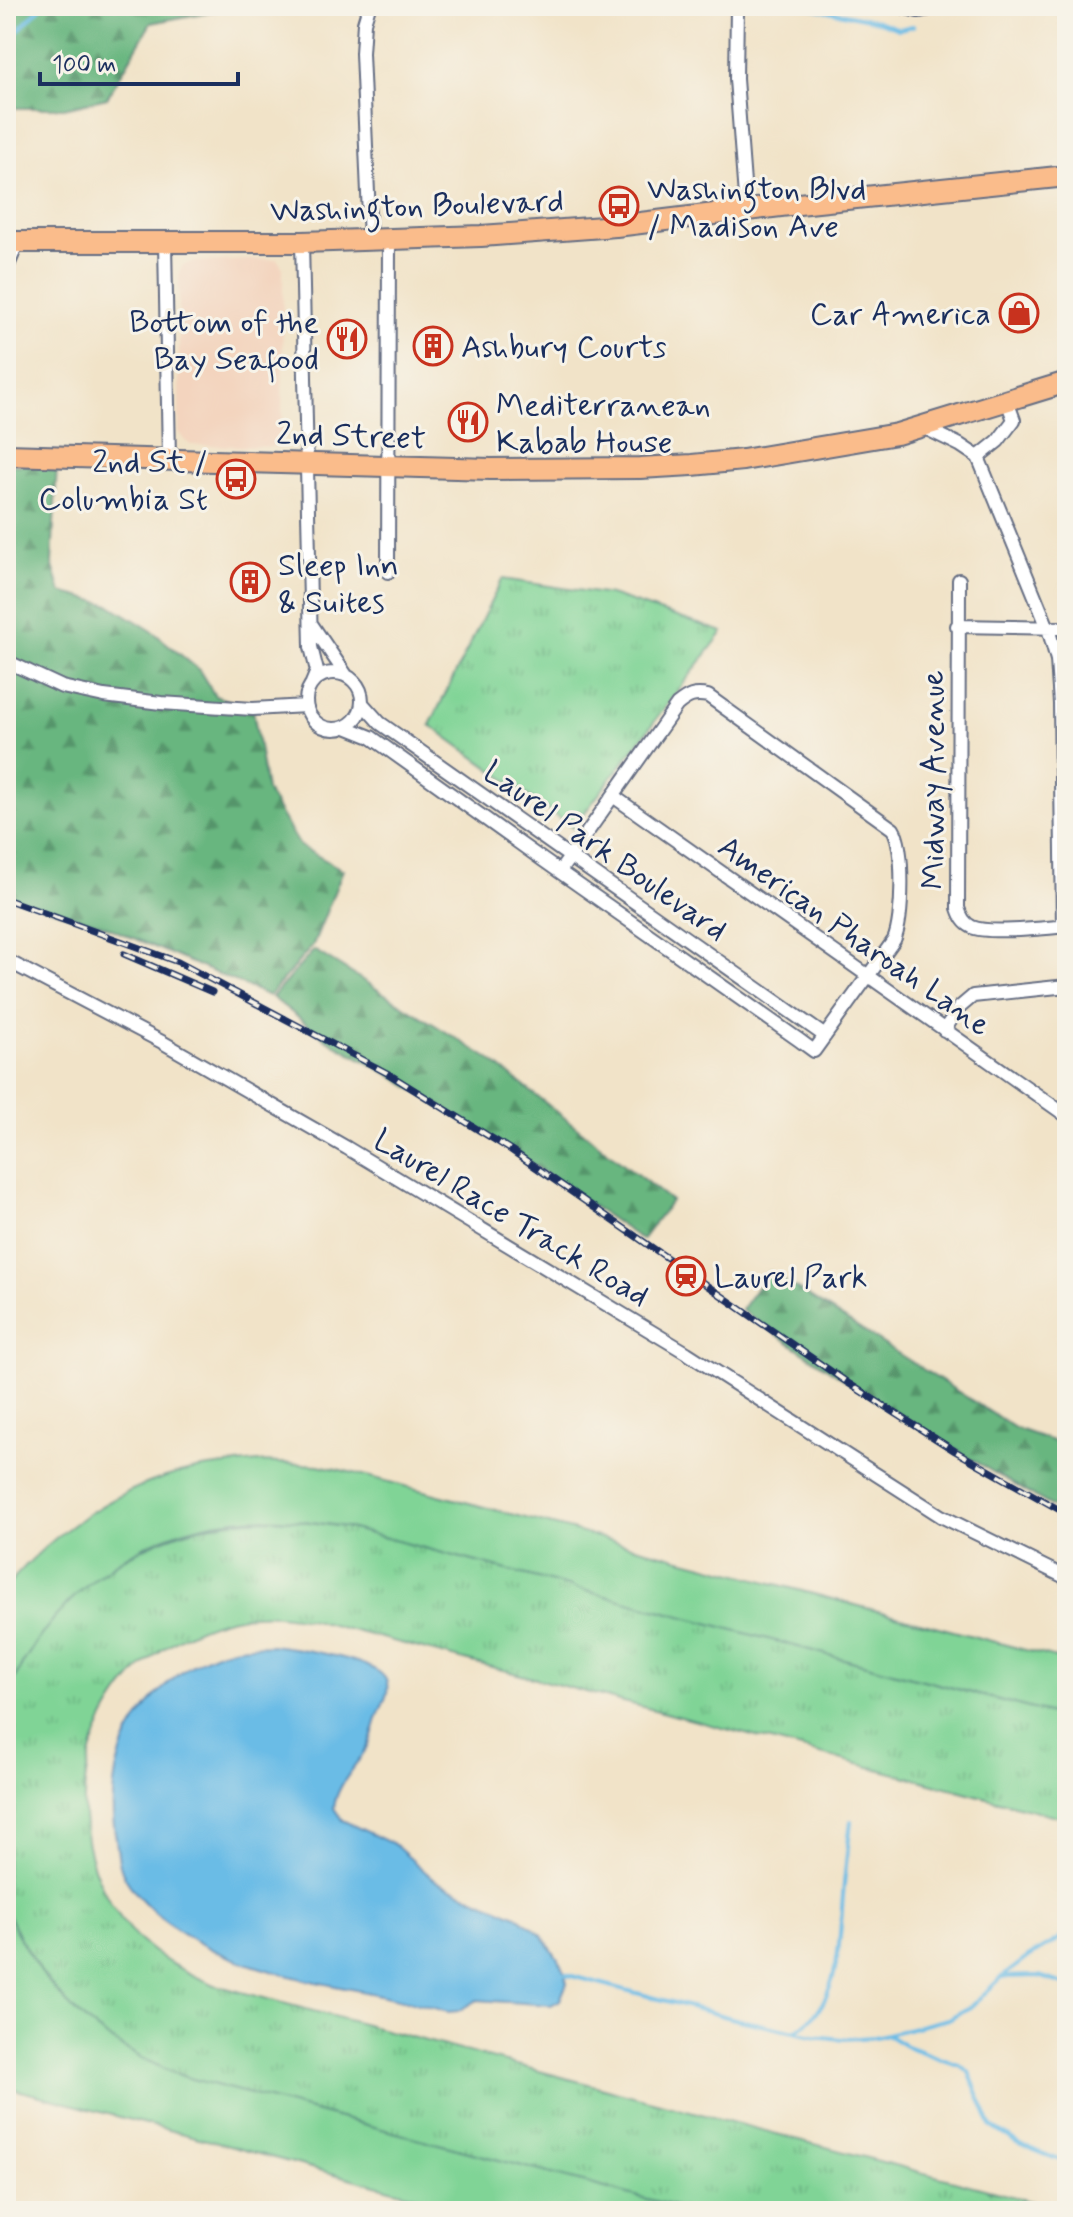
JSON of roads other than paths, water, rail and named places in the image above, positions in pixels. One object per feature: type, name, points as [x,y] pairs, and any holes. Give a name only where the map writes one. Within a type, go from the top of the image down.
[{"type":"main road","name":"Washington Boulevard","points":[[12,242],[302,242],[481,236],[616,226],[1067,176]]},
{"type":"main road","name":"2nd Street","points":[[6,455],[491,469],[679,466],[802,451],[923,427],[1067,382]]},
{"type":"street","points":[[369,6],[362,53],[380,240],[388,466],[388,572]]},
{"type":"street","points":[[737,6],[736,79],[746,210]]},
{"type":"street","points":[[898,6],[918,11],[946,6]]},
{"type":"street","points":[[6,270],[12,242]]},
{"type":"street","points":[[6,661],[62,687],[104,696],[253,709],[306,706],[307,692],[317,671],[311,647],[302,242]]},
{"type":"street","points":[[165,243],[169,459]]},
{"type":"street","points":[[978,457],[998,441],[1014,420],[1007,401]]},
{"type":"street","points":[[923,427],[978,457],[1048,628],[1057,660],[1060,704],[1065,927]]},
{"type":"street","name":"Midway Avenue","points":[[959,580],[958,908],[964,923],[979,930],[1065,927]]},
{"type":"street","name":"Laurel Park Boulevard","points":[[306,706],[319,725],[337,730],[346,727],[371,737],[814,1051],[825,1036],[378,722],[362,703],[359,688],[346,675],[312,625]]},
{"type":"street","points":[[957,626],[1067,628]]},
{"type":"street","points":[[312,683],[328,673],[346,675]]},
{"type":"street","points":[[560,871],[677,705],[693,694],[708,696],[887,822],[897,834],[899,923],[894,940],[825,1036]]},
{"type":"street","points":[[346,727],[359,715],[362,703]]},
{"type":"street","name":"American Pharoah Lane","points":[[613,796],[1067,1116]]},
{"type":"street","name":"Laurel Race Track Road","points":[[6,960],[162,1042],[347,1148],[687,1353],[941,1516],[1067,1578]]},
{"type":"street","points":[[944,1030],[960,1007],[973,996],[1067,986]]},
{"type":"water","points":[[271,1645],[352,1660],[379,1673],[386,1680],[387,1694],[370,1742],[342,1784],[334,1808],[342,1820],[395,1845],[437,1882],[517,1916],[542,1935],[563,1967],[567,1983],[560,2000],[551,2005],[477,2000],[458,2011],[448,2012],[288,1976],[211,1949],[177,1929],[134,1891],[120,1865],[113,1812],[116,1770],[130,1732],[159,1692],[184,1670],[214,1654],[234,1648]]},
{"type":"waterway","points":[[6,43],[42,6]]},
{"type":"waterway","points":[[803,6],[874,20],[899,29],[913,26]]},
{"type":"waterway","points":[[795,2031],[810,2020],[821,2006],[835,1970],[851,1821]]},
{"type":"waterway","points":[[565,1974],[735,2019],[813,2036],[842,2039],[875,2037],[948,2019],[970,2007],[1028,1957],[1067,1934]]},
{"type":"waterway","points":[[1003,1977],[1039,1976],[1067,1985]]},
{"type":"waterway","points":[[888,2035],[906,2046],[961,2066],[969,2072],[991,2126],[1021,2145],[1067,2163]]},
{"type":"railway","points":[[6,899],[178,962],[387,1073],[511,1150],[848,1383],[955,1451],[1067,1514]]},
{"type":"railway","points":[[124,954],[212,992]]},
{"type":"place","name":"Washington Blvd / Madison Ave","points":[[619,206]]},
{"type":"place","name":"Car America","points":[[1019,313]]},
{"type":"place","name":"Bottom of the Bay Seafood","points":[[347,339]]},
{"type":"place","name":"Ashbury Courts","points":[[433,346]]},
{"type":"place","name":"Mediterranean Kabab House","points":[[468,422]]},
{"type":"place","name":"2nd St / Columbia St","points":[[236,479]]},
{"type":"place","name":"Sleep Inn & Suites","points":[[250,582]]},
{"type":"place","name":"Laurel Park","points":[[686,1276]]}]
